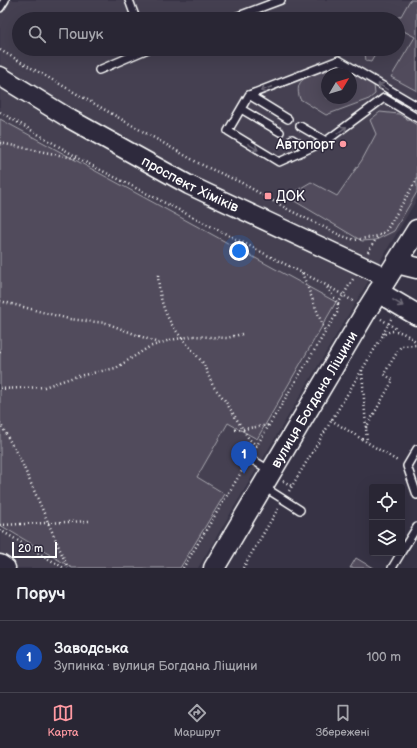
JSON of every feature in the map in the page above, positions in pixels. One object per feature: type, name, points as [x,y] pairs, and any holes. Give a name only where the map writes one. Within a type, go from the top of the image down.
[{"type":"main road","name":"вулиця Богдана Ліщини","points":[[214,568],[417,230]]},
{"type":"main road","name":"проспект Хіміків","points":[[417,268],[388,278],[417,315]]},
{"type":"street","name":"проспект Хіміків","points":[[0,76],[70,119],[189,185],[388,278]]},
{"type":"street","points":[[0,564],[6,568]]},
{"type":"lane","points":[[0,8],[4,0]]},
{"type":"lane","points":[[129,0],[133,12]]},
{"type":"lane","points":[[249,12],[281,0]]},
{"type":"lane","points":[[99,70],[132,56]]},
{"type":"lane","points":[[417,106],[339,60],[249,96],[228,131],[279,162],[326,141],[384,98],[417,118]]},
{"type":"lane","points":[[249,96],[288,119]]},
{"type":"lane","points":[[241,109],[280,132]]},
{"type":"lane","points":[[300,126],[326,141]]},
{"type":"lane","points":[[292,139],[308,149]]},
{"type":"lane","points":[[417,449],[406,466],[417,495]]},
{"type":"lane","points":[[248,457],[284,499],[300,510]]},
{"type":"lane","points":[[405,547],[417,527]]},
{"type":"lane","points":[[392,568],[400,556]]},
{"type":"path","points":[[0,50],[200,164],[240,182],[289,210],[355,240],[378,236],[386,231],[417,179]]},
{"type":"path","points":[[0,112],[79,159],[326,285],[338,304],[337,313],[326,332],[257,446],[248,457],[183,568]]},
{"type":"path","points":[[0,143],[79,159]]},
{"type":"path","points":[[302,273],[326,332]]},
{"type":"path","points":[[158,274],[163,310],[171,326],[203,363],[213,386],[249,438],[257,446]]},
{"type":"path","points":[[0,301],[70,318],[106,323],[159,343]]},
{"type":"path","points":[[243,568],[383,334],[390,330],[398,330],[417,343]]},
{"type":"path","points":[[0,389],[44,387],[74,377],[116,368],[149,347],[159,343],[193,336],[227,338],[242,334]]},
{"type":"path","points":[[366,428],[393,380],[384,374],[401,346],[417,343]]},
{"type":"path","points":[[362,369],[367,442]]},
{"type":"path","points":[[331,420],[406,466]]},
{"type":"path","points":[[0,423],[22,463],[27,479],[68,568]]},
{"type":"path","points":[[235,430],[270,424]]},
{"type":"path","points":[[0,525],[90,521]]},
{"type":"path","points":[[0,530],[64,568]]},
{"type":"shaded area","points":[[0,0],[417,0],[417,199],[198,568],[0,568]]},
{"type":"shaded area","points":[[410,0],[417,0],[417,91],[391,77],[405,56],[415,37],[405,32],[405,12],[403,12]]},
{"type":"shaded area","points":[[365,56],[374,56],[371,62],[366,61]]},
{"type":"shaded area","points":[[321,72],[321,104],[356,104],[326,115],[300,99],[298,92],[300,83],[307,77]]},
{"type":"shaded area","points":[[357,75],[363,77],[374,85],[375,94],[369,99],[357,103]]},
{"type":"shaded area","points":[[380,112],[399,114],[417,125],[417,192],[394,231],[376,240],[362,241],[291,199],[299,189],[311,182],[337,196],[362,160],[376,134],[370,120]]},
{"type":"shaded area","points":[[0,119],[336,302],[257,439],[228,423],[197,477],[225,494],[180,568],[72,568],[0,525]]},
{"type":"shaded area","points":[[356,558],[373,568],[350,568]]},
{"type":"place","name":"Автопорт","points":[[343,144]]},
{"type":"place","name":"ДОК","points":[[268,196]]},
{"type":"place","name":"Заводська","points":[[244,474]]}]
